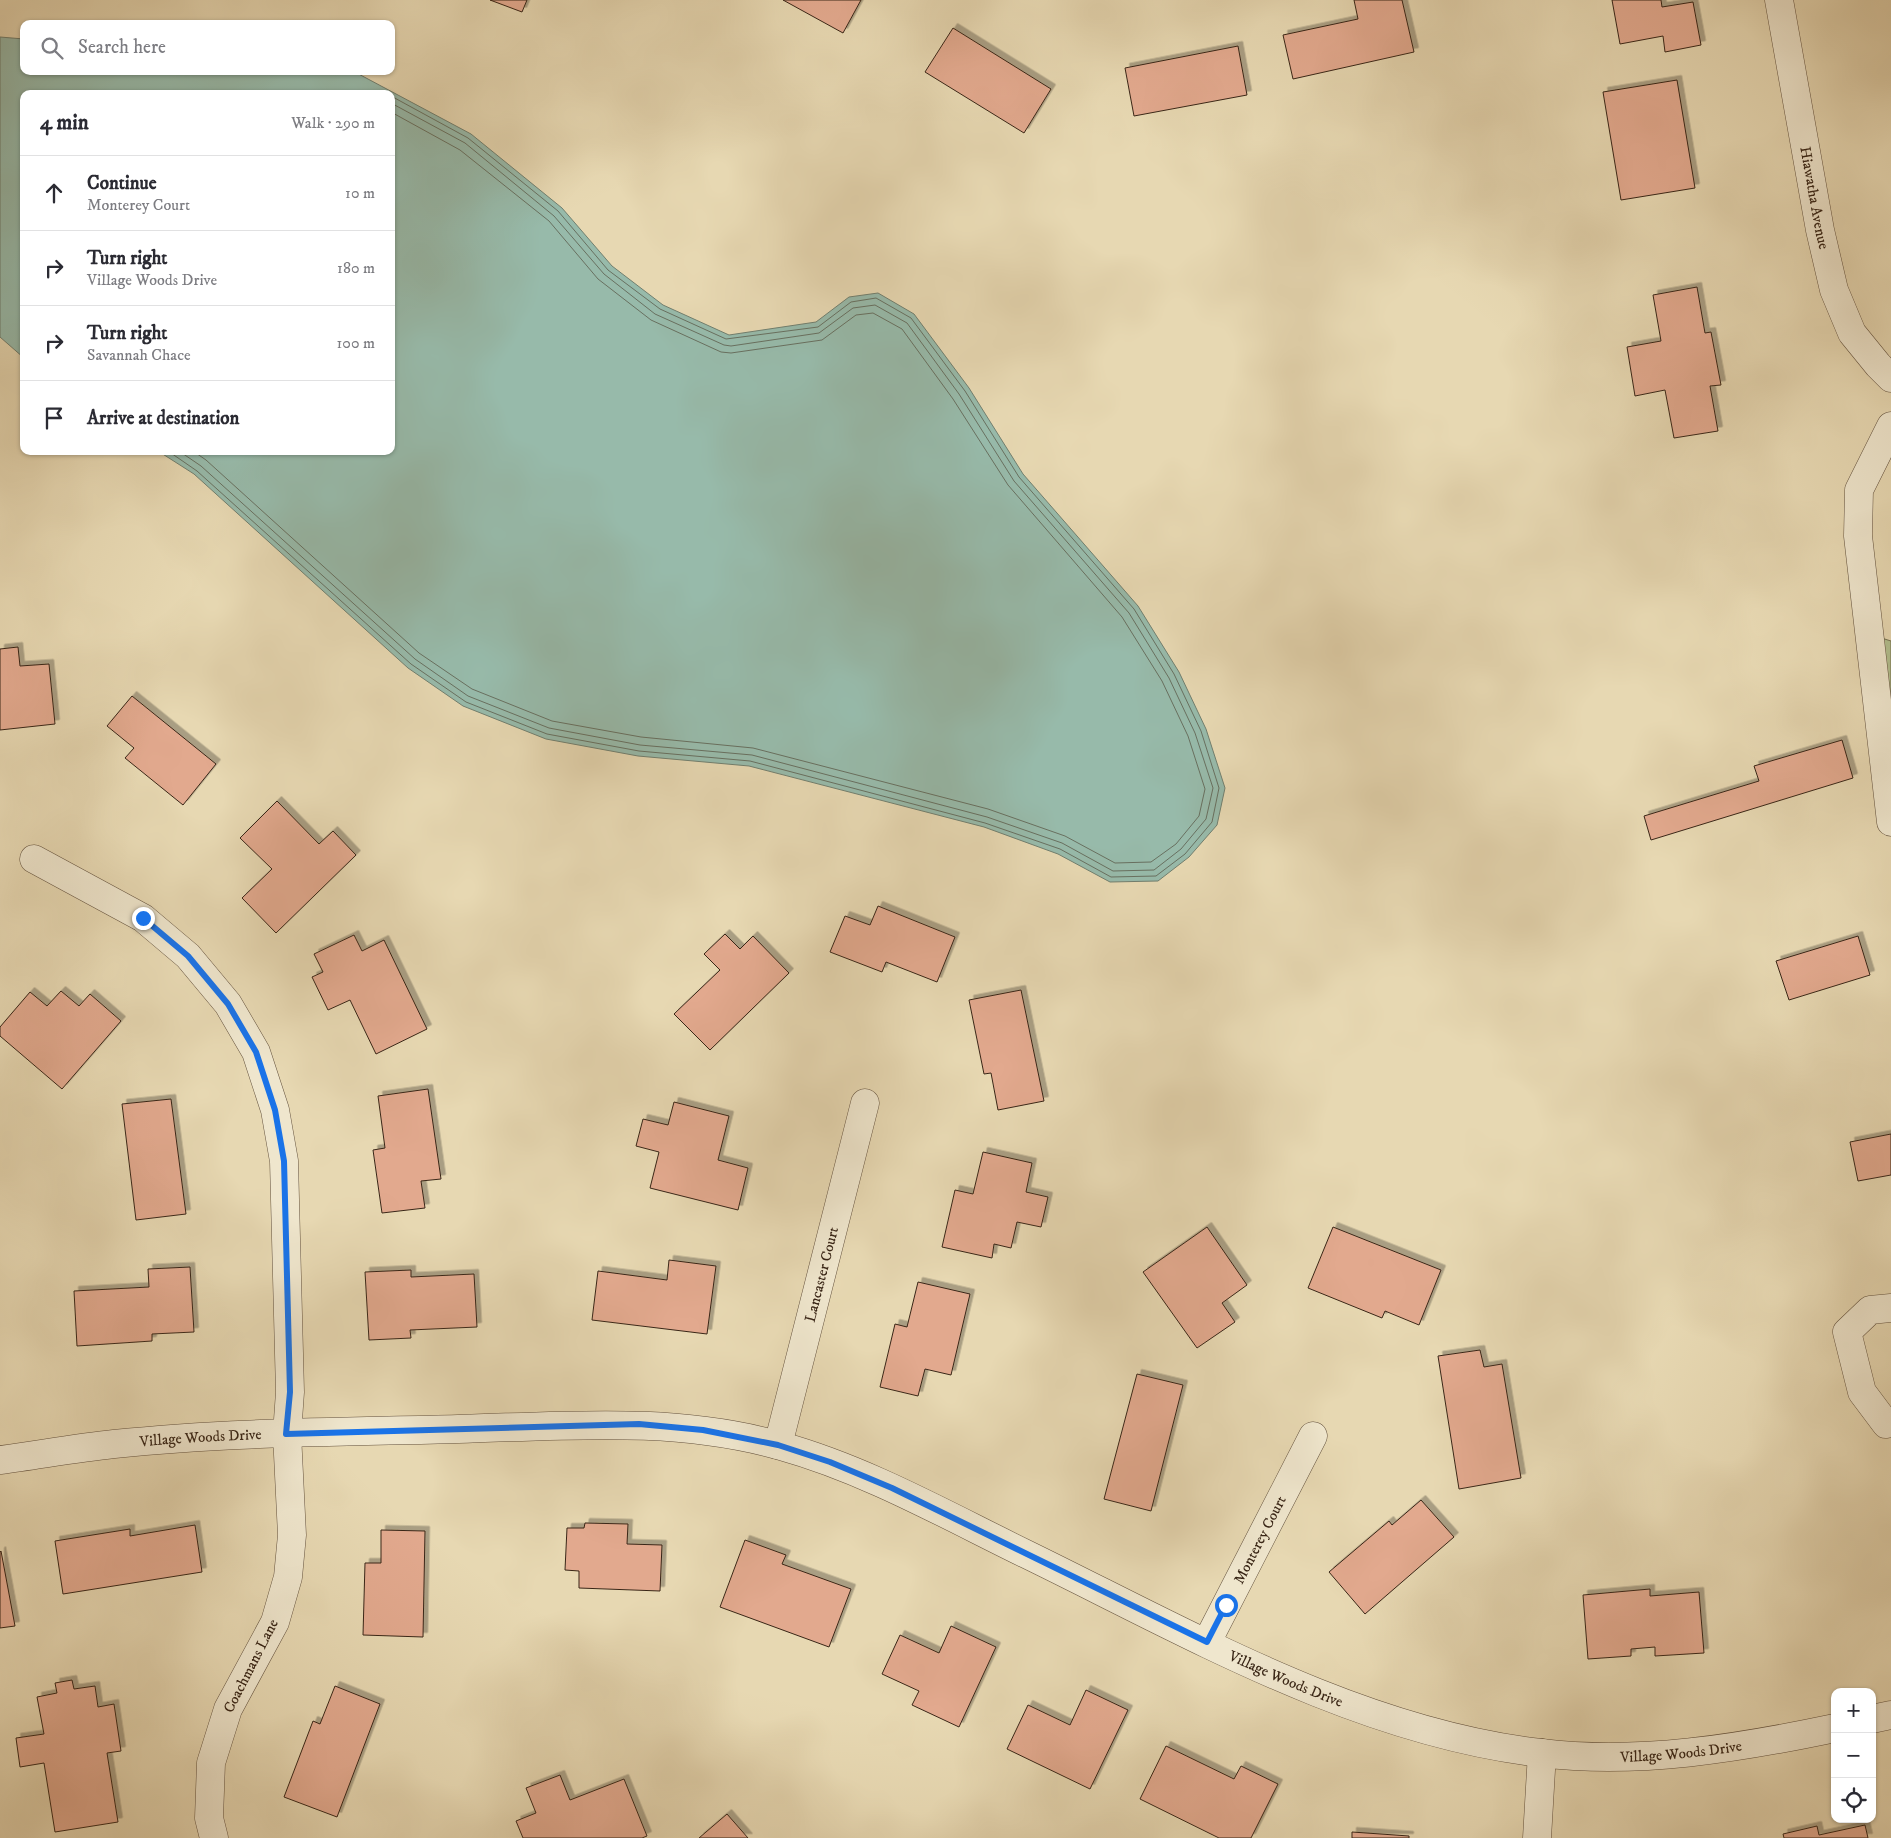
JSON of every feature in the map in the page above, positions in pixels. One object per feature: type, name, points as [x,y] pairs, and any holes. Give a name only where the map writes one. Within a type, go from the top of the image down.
[{"type":"street","name":"Hiawatha Avenue","points":[[1778,0],[1820,230],[1834,290],[1852,333],[1878,366],[1891,378]]},
{"type":"street","points":[[1891,426],[1858,490],[1858,536],[1891,822]]},
{"type":"street","name":"Coachmans Lane","points":[[34,860],[143,918],[188,956],[228,1004],[256,1052],[275,1110],[284,1161],[290,1392],[286,1434],[292,1535],[288,1577],[275,1622],[228,1710],[211,1763],[210,1818],[214,1838]]},
{"type":"street","name":"Lancaster Court","points":[[778,1445],[865,1103]]},
{"type":"street","points":[[1891,1308],[1870,1310],[1848,1332],[1862,1392],[1886,1424],[1891,1423]]},
{"type":"street","name":"Village Woods Drive","points":[[0,1460],[112,1444],[286,1434],[639,1424],[703,1430],[778,1445],[830,1462],[892,1488],[1207,1642],[1317,1693],[1396,1721],[1478,1742],[1542,1753],[1602,1756],[1689,1753],[1764,1743],[1831,1729]]},
{"type":"street","name":"Monterey Court","points":[[1207,1642],[1312,1436]]},
{"type":"street","points":[[1876,1719],[1891,1716]]},
{"type":"street","points":[[1537,1838],[1542,1753]]},
{"type":"green space","points":[[1875,636],[1891,641],[1891,756]]},
{"type":"water","points":[[0,37],[20,39],[20,75],[360,75],[389,90],[20,90],[20,354],[0,337]]},
{"type":"water","points":[[395,93],[471,134],[562,208],[612,266],[663,305],[729,335],[816,322],[849,297],[878,293],[914,314],[969,388],[1023,474],[1138,606],[1179,672],[1206,729],[1225,788],[1217,825],[1189,857],[1158,881],[1110,882],[1058,854],[984,827],[749,766],[638,756],[546,739],[463,706],[408,668],[194,474],[164,455],[395,455]]},
{"type":"building","points":[[490,0],[527,0],[522,12]]},
{"type":"building","points":[[783,0],[861,0],[843,33]]},
{"type":"building","points":[[1354,0],[1402,0],[1414,52],[1293,79],[1283,35],[1358,19]]},
{"type":"building","points":[[1612,0],[1661,0],[1662,7],[1693,2],[1701,45],[1665,52],[1663,36],[1620,44]]},
{"type":"building","points":[[953,28],[1051,89],[1024,133],[925,72]]},
{"type":"building","points":[[1238,46],[1247,95],[1134,116],[1125,68]]},
{"type":"building","points":[[1677,80],[1695,188],[1621,200],[1603,92]]},
{"type":"building","points":[[1697,287],[1705,333],[1711,332],[1721,385],[1710,386],[1718,431],[1674,438],[1665,390],[1635,396],[1627,347],[1661,341],[1653,295]]},
{"type":"building","points":[[18,647],[20,666],[49,664],[55,724],[0,730],[0,649]]},
{"type":"building","points":[[132,696],[216,764],[183,805],[125,758],[134,748],[107,726]]},
{"type":"building","points":[[1842,740],[1853,778],[1651,840],[1644,816],[1759,781],[1754,766]]},
{"type":"building","points":[[277,801],[319,844],[333,831],[356,855],[276,933],[242,898],[272,869],[240,838]]},
{"type":"building","points":[[878,906],[955,937],[937,982],[886,962],[882,972],[830,952],[845,916],[870,925]]},
{"type":"building","points":[[725,934],[740,949],[753,936],[789,973],[710,1050],[674,1014],[720,970],[704,954]]},
{"type":"building","points":[[354,935],[362,951],[384,940],[427,1029],[376,1054],[350,1000],[328,1010],[312,977],[323,972],[314,954]]},
{"type":"building","points":[[1858,936],[1870,975],[1789,1000],[1776,961]]},
{"type":"building","points":[[1021,990],[1044,1101],[998,1110],[991,1073],[984,1074],[969,1000]]},
{"type":"building","points":[[61,991],[79,1006],[90,994],[121,1021],[62,1089],[0,1036],[0,1027],[30,992],[47,1006]]},
{"type":"building","points":[[428,1089],[441,1179],[421,1181],[425,1208],[382,1213],[373,1150],[385,1148],[378,1096]]},
{"type":"building","points":[[171,1099],[186,1214],[136,1220],[122,1104]]},
{"type":"building","points":[[674,1102],[729,1116],[718,1160],[748,1168],[738,1210],[650,1188],[659,1152],[636,1146],[643,1119],[668,1125]]},
{"type":"building","points":[[1891,1134],[1891,1175],[1858,1181],[1850,1142]]},
{"type":"building","points":[[983,1152],[1032,1163],[1026,1192],[1048,1197],[1041,1227],[1017,1222],[1011,1248],[994,1244],[992,1258],[942,1247],[955,1190],[973,1194]]},
{"type":"building","points":[[1207,1227],[1247,1285],[1222,1303],[1235,1322],[1197,1348],[1143,1272]]},
{"type":"building","points":[[1333,1227],[1441,1270],[1419,1325],[1385,1311],[1382,1318],[1308,1288]]},
{"type":"building","points":[[669,1260],[716,1266],[707,1334],[592,1320],[598,1271],[667,1280]]},
{"type":"building","points":[[190,1267],[194,1332],[152,1334],[152,1341],[77,1346],[74,1291],[149,1287],[148,1269]]},
{"type":"building","points":[[411,1270],[411,1277],[474,1274],[477,1327],[410,1330],[411,1338],[369,1340],[365,1272]]},
{"type":"building","points":[[918,1282],[970,1294],[951,1375],[925,1369],[918,1396],[880,1387],[895,1324],[907,1327]]},
{"type":"building","points":[[1480,1350],[1484,1367],[1502,1364],[1521,1478],[1459,1489],[1438,1356]]},
{"type":"building","points":[[1137,1374],[1183,1385],[1151,1511],[1104,1499]]},
{"type":"building","points":[[1421,1500],[1454,1537],[1365,1614],[1329,1572],[1389,1521],[1392,1525]]},
{"type":"building","points":[[585,1523],[628,1524],[627,1544],[662,1545],[660,1591],[579,1588],[579,1571],[565,1570],[567,1528],[584,1528]]},
{"type":"building","points":[[195,1525],[202,1572],[63,1594],[55,1541],[130,1529],[130,1536]]},
{"type":"building","points":[[381,1530],[425,1531],[423,1637],[363,1635],[365,1563],[381,1563]]},
{"type":"building","points":[[745,1540],[786,1555],[782,1564],[851,1589],[829,1647],[720,1607]]},
{"type":"building","points":[[0,1552],[15,1626],[0,1628]]},
{"type":"building","points":[[1650,1589],[1650,1596],[1699,1592],[1704,1653],[1655,1656],[1655,1647],[1631,1649],[1631,1656],[1588,1659],[1583,1595]]},
{"type":"building","points":[[951,1626],[996,1647],[959,1727],[912,1705],[919,1691],[882,1674],[900,1635],[939,1653]]},
{"type":"building","points":[[72,1680],[74,1689],[95,1686],[98,1707],[114,1704],[121,1751],[107,1753],[118,1822],[55,1832],[44,1763],[20,1767],[16,1738],[44,1734],[37,1697],[57,1693],[55,1683]]},
{"type":"building","points":[[335,1686],[380,1704],[337,1817],[284,1797],[313,1721],[320,1724]]},
{"type":"building","points":[[1086,1690],[1128,1710],[1090,1789],[1007,1749],[1028,1705],[1070,1725]]},
{"type":"building","points":[[1166,1746],[1234,1779],[1241,1766],[1278,1784],[1251,1838],[1219,1838],[1140,1799]]},
{"type":"building","points":[[560,1775],[570,1800],[624,1779],[647,1836],[642,1838],[523,1838],[516,1821],[536,1813],[526,1788]]},
{"type":"building","points":[[727,1814],[748,1838],[699,1838]]},
{"type":"building","points":[[1865,1825],[1868,1838],[1784,1838],[1783,1834],[1817,1826],[1819,1835]]},
{"type":"building","points":[[1352,1832],[1409,1836],[1409,1838],[1352,1838]]},
{"type":"route","points":[[143,918],[188,956],[228,1004],[256,1052],[275,1110],[284,1161],[290,1392],[286,1434],[639,1424],[703,1430],[778,1445],[830,1462],[892,1488],[1207,1642],[1226,1605]]}]
